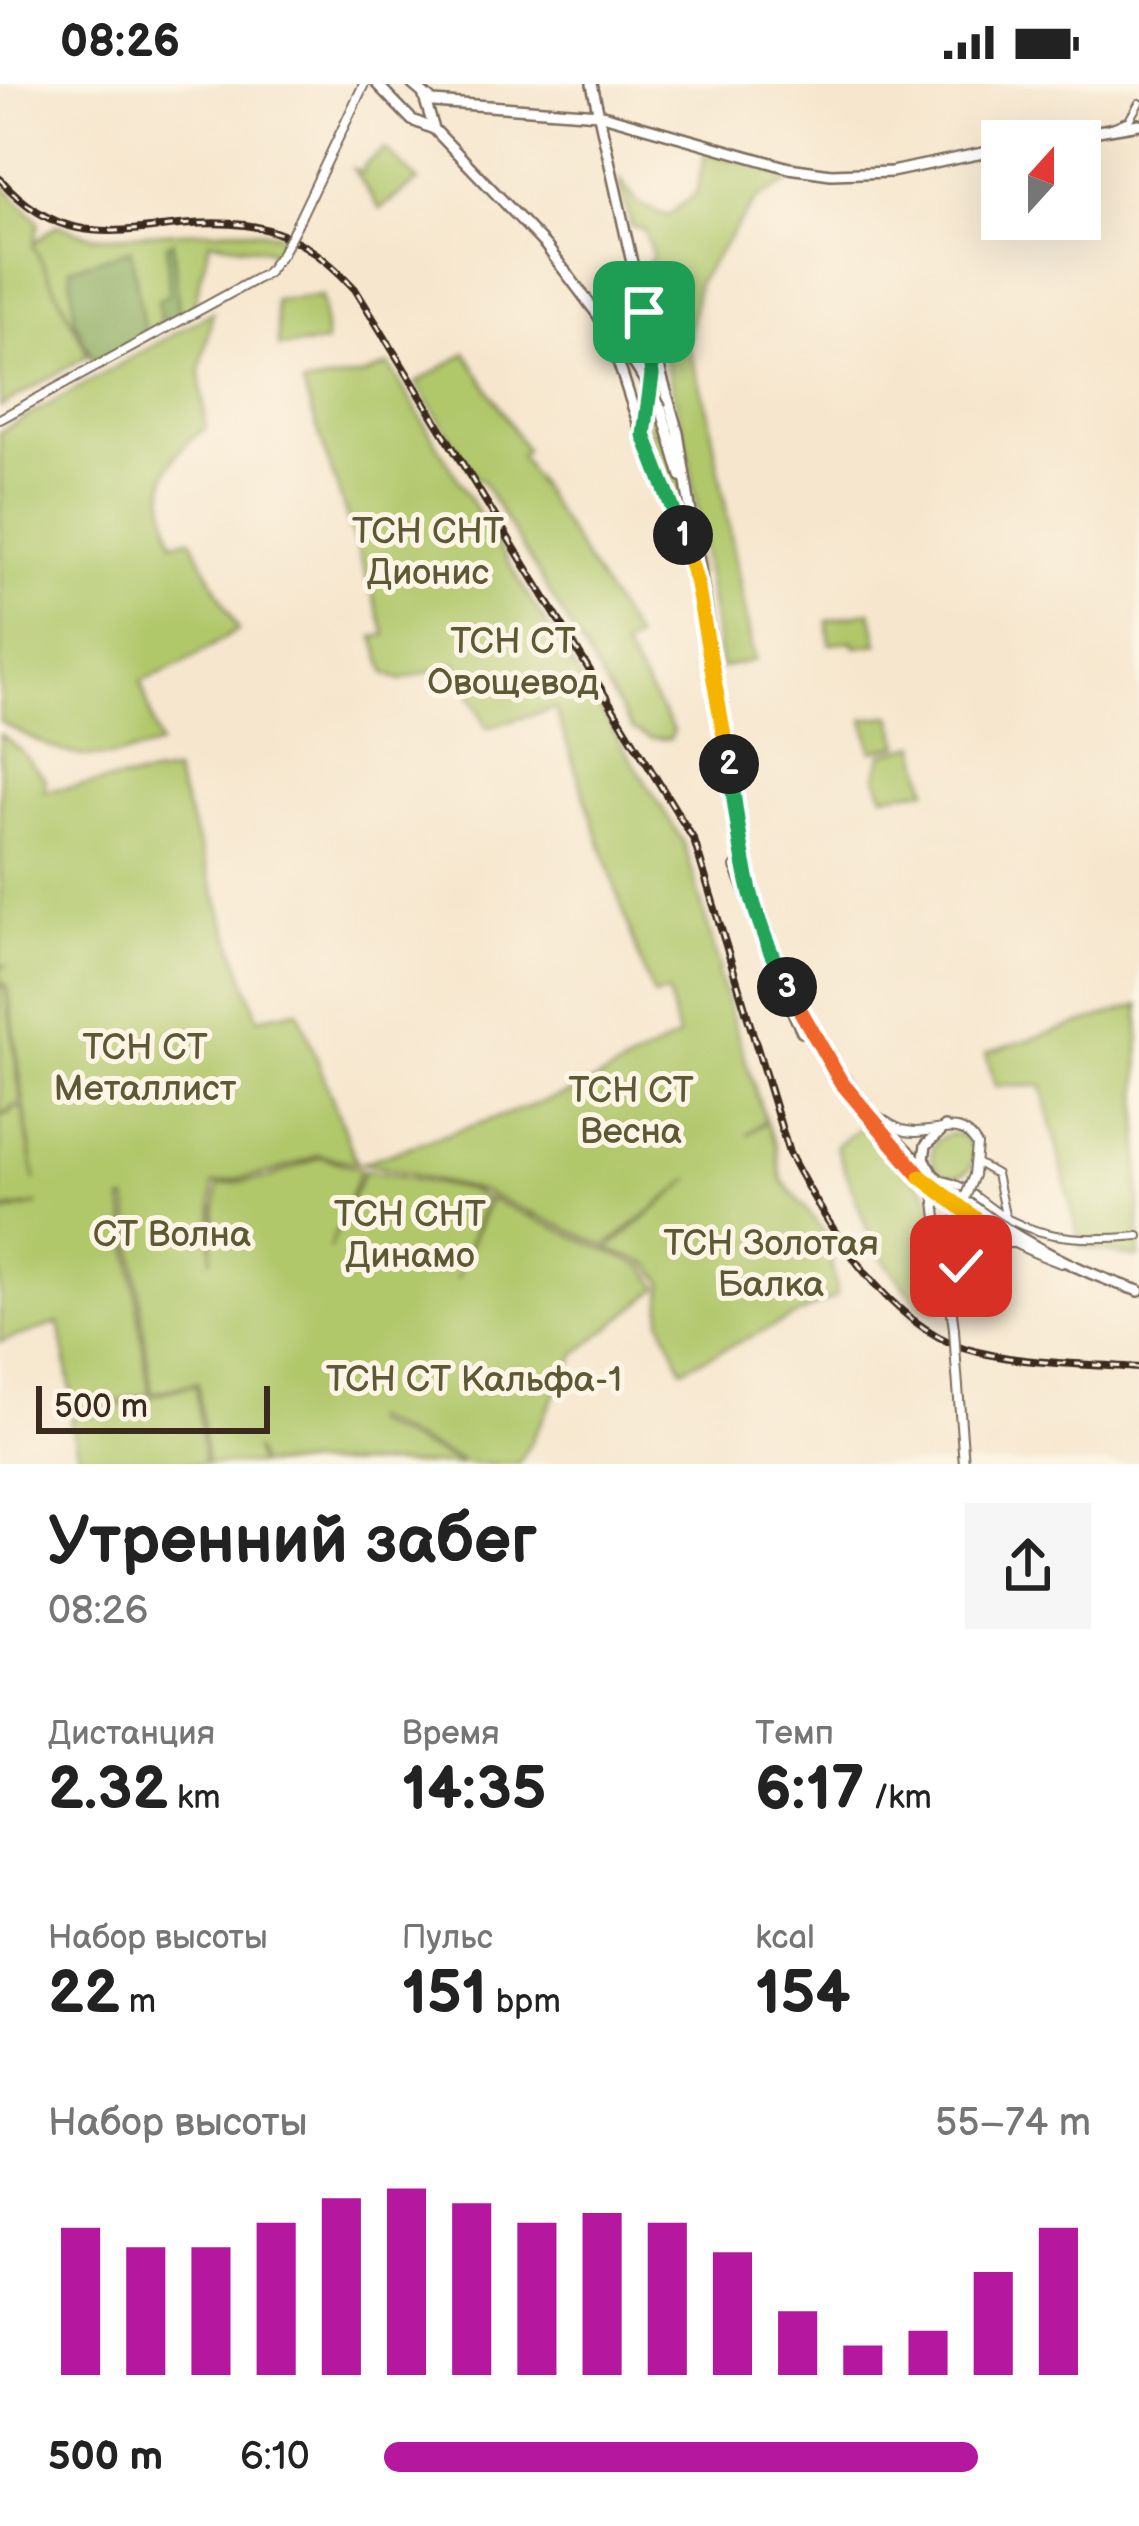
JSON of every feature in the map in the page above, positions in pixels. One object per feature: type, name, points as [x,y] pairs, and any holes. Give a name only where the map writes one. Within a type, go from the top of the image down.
[{"type":"main road","points":[[412,84],[424,98],[434,129]]},
{"type":"main road","points":[[592,84],[644,312],[670,398],[750,903],[774,974],[802,1032]]},
{"type":"main road","points":[[0,419],[267,273],[298,222],[362,88],[379,87],[414,121],[434,129],[546,246],[637,368],[661,408],[692,522]]},
{"type":"main road","points":[[424,98],[445,104],[599,114],[789,168],[831,174],[891,172],[981,153]]},
{"type":"main road","points":[[414,121],[445,104]]},
{"type":"main road","points":[[1101,130],[1138,114]]},
{"type":"main road","points":[[644,312],[652,384],[644,415],[647,448]]},
{"type":"main road","points":[[597,313],[618,356],[697,584],[744,862],[780,963],[852,1087],[901,1147],[989,1221],[1061,1261]]},
{"type":"main road","points":[[652,384],[664,386],[670,398]]},
{"type":"main road","points":[[768,951],[841,1082],[931,1186],[1014,1243],[1139,1293]]},
{"type":"main road","points":[[852,1087],[959,1197]]},
{"type":"main road","points":[[878,1117],[909,1132],[956,1127],[977,1145],[974,1175],[952,1231],[948,1256],[964,1464]]},
{"type":"main road","points":[[929,1168],[924,1158],[926,1145],[946,1127]]},
{"type":"main road","points":[[900,1155],[979,1218],[1061,1261]]},
{"type":"main road","points":[[931,1186],[939,1209],[950,1300]]},
{"type":"main road","points":[[949,1277],[990,1249],[997,1240],[994,1232]]},
{"type":"main road","points":[[990,1249],[1014,1243]]},
{"type":"main road","points":[[948,1256],[955,1265],[964,1266]]},
{"type":"street","points":[[977,1163],[996,1174],[1007,1218]]},
{"type":"street","points":[[942,1180],[957,1184],[1007,1218],[1063,1237],[1139,1236]]},
{"type":"green space","points":[[385,149],[418,181],[380,209],[353,169],[363,172],[365,164]]},
{"type":"green space","points":[[705,153],[800,175],[756,200],[698,282],[688,345],[708,411],[754,660],[721,668],[688,451],[642,267],[653,258],[645,231],[631,226],[619,178],[638,204],[667,216],[696,194]]},
{"type":"green space","points":[[0,182],[39,222],[34,244],[56,225],[95,237],[239,229],[287,235],[272,256],[269,250],[210,241],[194,305],[179,317],[173,244],[169,295],[159,301],[161,327],[145,335],[131,250],[75,319],[94,363],[33,245],[88,355],[0,407]]},
{"type":"green space","points":[[173,242],[179,317],[161,327],[158,300],[169,294],[167,245]]},
{"type":"green space","points":[[131,250],[145,335],[94,363],[75,319],[70,268]]},
{"type":"green space","points":[[322,296],[326,343],[279,347],[275,300]]},
{"type":"green space","points":[[213,312],[200,371],[206,428],[170,465],[165,506],[173,542],[191,539],[238,630],[141,682],[160,745],[94,757],[61,750],[0,722],[0,432]]},
{"type":"green space","points":[[466,353],[526,450],[520,455],[636,639],[623,648],[674,731],[670,739],[649,738],[632,729],[481,479],[416,383]]},
{"type":"green space","points":[[389,365],[684,843],[717,971],[765,1120],[747,1135],[766,1122],[782,1180],[826,1234],[837,1296],[682,1369],[661,1320],[663,1282],[649,1264],[608,1249],[691,1179],[606,1246],[481,1191],[362,1163],[578,1090],[678,1037],[668,992],[654,996],[644,972],[555,708],[487,728],[456,664],[401,680],[386,674],[374,637],[386,635],[303,385],[365,375]]},
{"type":"green space","points":[[652,398],[675,460],[699,576],[651,441]]},
{"type":"green space","points":[[871,611],[878,644],[830,644],[827,621]]},
{"type":"green space","points":[[892,716],[900,745],[872,751],[864,719]]},
{"type":"green space","points":[[0,734],[46,780],[44,791],[174,772],[258,1018],[298,1010],[357,1163],[319,1155],[269,1173],[213,1184],[211,1261],[218,1185],[268,1178],[321,1157],[361,1169],[329,1249],[365,1170],[468,1190],[486,1198],[456,1280],[490,1199],[646,1268],[659,1288],[577,1353],[519,1464],[469,1464],[370,1419],[462,1464],[260,1464],[254,1448],[257,1464],[207,1464],[198,1382],[152,1393],[127,1200],[123,1201],[149,1393],[75,1414],[59,1323],[0,1342],[0,1214],[39,1204],[0,1210],[0,1118],[22,1106],[35,1181],[8,987],[0,979],[0,968],[5,966],[0,965]]},
{"type":"green space","points":[[917,745],[927,790],[883,795],[876,775],[882,754]]},
{"type":"green space","points":[[0,984],[6,988],[21,1102],[0,1115]]},
{"type":"green space","points":[[1139,1005],[1139,1258],[1081,1247],[1042,1086],[995,1086],[986,1053]]},
{"type":"green space","name":"ТСН Золотая Балка","points":[[863,1125],[926,1191],[934,1208],[944,1308],[937,1311],[919,1305],[875,1249],[836,1146]]},
{"type":"green space","points":[[953,1134],[968,1140],[974,1155],[968,1170],[953,1176],[938,1170],[932,1155],[938,1140]]},
{"type":"green space","points":[[196,1384],[204,1464],[80,1464],[70,1419]]},
{"type":"railway","points":[[0,179],[29,206],[86,230],[210,223],[262,228],[306,247],[344,277],[694,840],[789,1153],[840,1239],[908,1316],[964,1348],[1028,1360],[1139,1368]]},
{"type":"route","points":[[644,312],[652,375],[644,435],[681,528],[697,584],[752,910],[799,1012],[856,1102],[931,1186],[997,1235],[990,1249],[961,1266]]},
{"type":"park label","name":"ТСН СНТ Дионис","points":[[428,552]]},
{"type":"park label","name":"ТСН СТ Овощевод","points":[[513,662]]},
{"type":"park label","name":"ТСН СТ Металлист","points":[[145,1068]]},
{"type":"park label","name":"ТСН СТ Весна","points":[[631,1112]]},
{"type":"park label","name":"СТ Волна","points":[[172,1235]]},
{"type":"park label","name":"ТСН СНТ Динамо","points":[[410,1236]]},
{"type":"park label","name":"ТСН СТ Кальфа-1","points":[[474,1380]]}]
